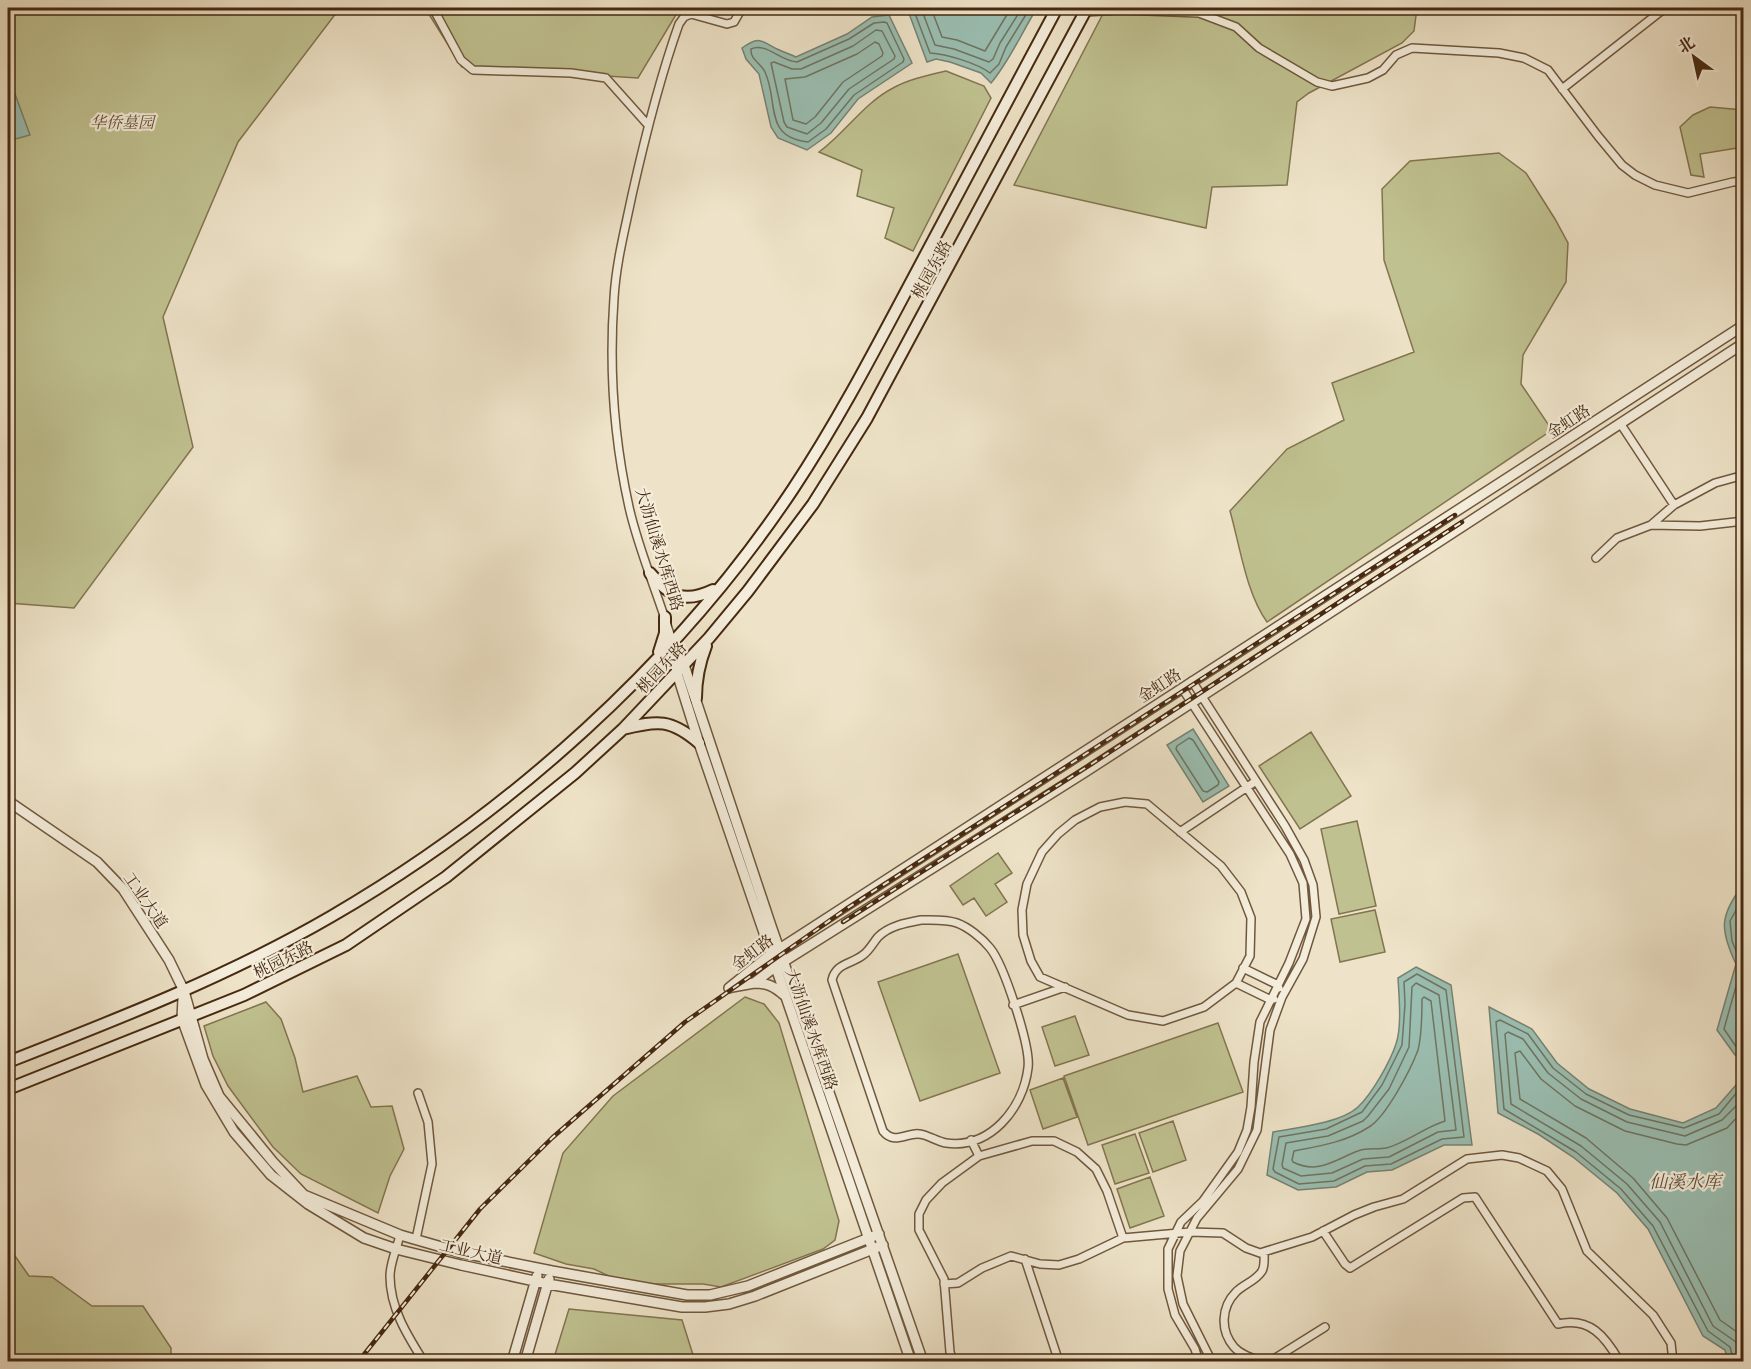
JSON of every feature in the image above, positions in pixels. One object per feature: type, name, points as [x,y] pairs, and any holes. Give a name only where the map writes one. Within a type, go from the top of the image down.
[{"type":"main road","name":"桃园东路","points":[[8,1062],[184,991],[330,918],[428,856],[500,802],[560,752],[653,662],[718,587],[792,490],[845,405],[1057,8]]},
{"type":"main road","name":"桃园东路","points":[[8,1089],[244,995],[346,945],[446,877],[575,773],[623,729],[709,638],[748,591],[813,504],[867,418],[1086,10]]},
{"type":"main road","points":[[650,573],[661,586],[672,594],[686,598],[700,596],[718,587]]},
{"type":"main road","points":[[653,662],[661,648],[665,633],[665,617]]},
{"type":"main road","points":[[696,698],[696,680],[700,660],[709,638]]},
{"type":"main road","points":[[623,729],[662,723],[681,729],[699,743]]},
{"type":"street","points":[[433,8],[461,60],[473,70],[571,73],[606,78],[648,125]]},
{"type":"street","name":"大沥仙溪水库西路","points":[[742,8],[735,22],[727,24],[691,14],[684,17],[679,24],[660,79],[619,252],[614,297],[613,341],[617,436],[629,508],[681,669],[699,743],[767,928],[770,955],[911,1362]]},
{"type":"street","points":[[1562,89],[1665,8]]},
{"type":"street","points":[[1086,10],[1199,13],[1236,27],[1259,48],[1317,82],[1332,86],[1368,78],[1383,70],[1396,55],[1412,48],[1498,52],[1524,58],[1548,70],[1622,165],[1635,176],[1655,185],[1689,193],[1743,181]]},
{"type":"street","name":"金虹路","points":[[1743,325],[770,955],[729,988],[754,983],[784,961],[1202,696],[1743,343]]},
{"type":"street","points":[[1620,423],[1674,505]]},
{"type":"street","points":[[1596,558],[1617,538],[1651,525],[1674,505],[1715,483],[1743,475]]},
{"type":"street","points":[[1651,525],[1700,526],[1743,521]]},
{"type":"street","points":[[681,669],[696,698],[767,928],[780,949],[923,1362]]},
{"type":"street","points":[[1192,681],[1304,860],[1313,885],[1316,917],[1303,959],[1282,997],[1270,1030],[1257,1130],[1238,1169],[1197,1218],[1180,1251],[1177,1276],[1182,1304],[1212,1362]]},
{"type":"street","points":[[1182,688],[1290,854],[1303,883],[1306,919],[1260,1022],[1247,1131],[1238,1152],[1203,1201],[1180,1222],[1168,1250],[1168,1289],[1175,1316],[1195,1349],[1199,1362]]},
{"type":"street","points":[[1180,832],[1256,781]]},
{"type":"street","name":"工业大道","points":[[8,801],[97,862],[123,889],[169,960],[184,991],[187,1018],[206,1085],[234,1132],[271,1174],[308,1204],[364,1238],[396,1249],[548,1284],[682,1306],[705,1307],[729,1304],[755,1296],[883,1245]]},
{"type":"street","points":[[1125,802],[1146,804],[1221,866],[1241,892],[1251,918],[1250,956],[1243,968],[1236,983],[1204,1007],[1163,1021],[1128,1015],[1040,977],[1031,961],[1023,935],[1022,910],[1027,884],[1042,852],[1058,834],[1076,820],[1100,807],[1125,802]]},
{"type":"street","points":[[921,920],[957,923],[973,932],[990,948],[1001,968],[1013,1005],[1028,1052],[1028,1068],[1016,1106],[1006,1119],[990,1133],[962,1143],[944,1143],[918,1133],[895,1139],[887,1137],[883,1131],[832,980],[838,967],[864,955],[879,936],[900,924],[921,920]]},
{"type":"street","points":[[767,928],[787,937],[798,937]]},
{"type":"street","points":[[753,968],[764,947],[767,928]]},
{"type":"street","points":[[1243,968],[1278,985],[1282,997]]},
{"type":"street","points":[[754,983],[765,983],[775,987],[784,995]]},
{"type":"street","points":[[1236,983],[1271,1000],[1282,997]]},
{"type":"street","points":[[1013,1005],[1065,987]]},
{"type":"street","name":"工业大道","points":[[187,1018],[219,1096],[273,1162],[304,1195],[400,1235],[459,1252],[540,1268]]},
{"type":"street","points":[[416,1239],[432,1164],[428,1122],[418,1093]]},
{"type":"street","points":[[971,1140],[979,1156]]},
{"type":"street","points":[[953,1362],[950,1352],[944,1279],[919,1230],[919,1214],[926,1200],[942,1183],[979,1156],[1032,1142],[1054,1142],[1077,1152],[1096,1169],[1107,1191],[1123,1238]]},
{"type":"street","points":[[944,1284],[958,1283],[982,1268],[1011,1256],[1040,1264],[1059,1265],[1079,1259],[1123,1238],[1190,1232],[1223,1233],[1246,1248],[1260,1253],[1312,1237],[1374,1207],[1402,1199],[1467,1159],[1502,1155],[1519,1158],[1547,1171],[1562,1189],[1587,1251],[1653,1315],[1671,1343],[1673,1362]]},
{"type":"street","points":[[1323,1231],[1350,1268],[1463,1198],[1475,1197],[1558,1324],[1572,1321],[1588,1326],[1602,1336],[1620,1362]]},
{"type":"street","points":[[512,1362],[540,1268],[666,1293],[710,1295],[748,1286],[879,1234]]},
{"type":"street","points":[[400,1235],[390,1275],[399,1320],[424,1362]]},
{"type":"street","points":[[1264,1252],[1262,1270],[1253,1280],[1236,1292],[1224,1313],[1226,1334],[1235,1349],[1264,1362]]},
{"type":"street","points":[[1024,1259],[1059,1362]]},
{"type":"street","points":[[525,1362],[552,1271]]},
{"type":"street","points":[[1269,1362],[1325,1327]]},
{"type":"green space","name":"华侨墓园","points":[[8,8],[340,8],[238,142],[163,317],[193,447],[74,608],[8,603]]},
{"type":"green space","points":[[425,8],[680,8],[638,78],[462,67]]},
{"type":"green space","points":[[1106,8],[1417,8],[1414,31],[1402,43],[1309,93],[1297,102],[1287,185],[1212,187],[1206,228],[1014,185]]},
{"type":"green space","points":[[946,71],[984,86],[991,98],[913,251],[885,238],[894,208],[857,196],[862,170],[819,152],[883,94],[906,82]]},
{"type":"green space","points":[[1710,107],[1743,110],[1743,147],[1700,154],[1704,177],[1691,175],[1680,127],[1693,115]]},
{"type":"green space","points":[[1499,153],[1526,173],[1568,243],[1566,282],[1523,355],[1521,384],[1552,430],[1267,622],[1254,597],[1244,569],[1230,511],[1287,449],[1344,420],[1332,383],[1414,352],[1384,260],[1382,189],[1410,161]]},
{"type":"green space","points":[[1311,732],[1351,796],[1300,829],[1259,766]]},
{"type":"green space","points":[[1357,821],[1376,906],[1339,914],[1321,829]]},
{"type":"green space","points":[[998,853],[1012,873],[995,884],[1007,902],[986,916],[974,898],[963,905],[950,886]]},
{"type":"green space","points":[[1375,910],[1385,952],[1340,962],[1331,919]]},
{"type":"green space","points":[[958,954],[1000,1073],[920,1101],[878,982]]},
{"type":"green space","points":[[745,997],[764,1004],[779,1023],[839,1221],[835,1240],[823,1249],[721,1287],[703,1284],[640,1284],[615,1279],[594,1269],[566,1264],[534,1253],[563,1153],[613,1096]]},
{"type":"green space","points":[[266,1002],[281,1019],[295,1058],[303,1092],[357,1076],[371,1107],[392,1106],[404,1149],[390,1176],[378,1213],[301,1174],[273,1147],[228,1086],[213,1056],[204,1026]]},
{"type":"green space","points":[[1075,1016],[1089,1055],[1055,1066],[1042,1027]]},
{"type":"green space","points":[[1218,1023],[1243,1092],[1088,1145],[1064,1076]]},
{"type":"green space","points":[[1063,1078],[1077,1117],[1043,1129],[1030,1090]]},
{"type":"green space","points":[[1173,1121],[1186,1160],[1153,1172],[1139,1133]]},
{"type":"green space","points":[[1135,1134],[1149,1173],[1115,1184],[1102,1145]]},
{"type":"green space","points":[[1150,1177],[1164,1216],[1130,1228],[1117,1189]]},
{"type":"green space","points":[[8,1246],[29,1276],[52,1277],[92,1306],[143,1306],[171,1348],[171,1361],[8,1361]]},
{"type":"green space","points":[[569,1309],[682,1320],[695,1361],[553,1361]]},
{"type":"water","points":[[907,8],[1037,8],[1010,56],[991,83],[981,73],[950,62],[936,59],[927,62]]},
{"type":"water","points":[[889,15],[912,63],[858,99],[831,133],[807,150],[778,138],[771,127],[759,74],[746,59],[742,48],[757,40],[796,57],[847,34],[872,17]]},
{"type":"water","points":[[8,94],[15,94],[30,135],[8,141]]},
{"type":"water","points":[[1193,729],[1229,786],[1203,802],[1167,745]]},
{"type":"water","points":[[1743,885],[1743,1056],[1735,1055],[1717,1030],[1736,964],[1727,942],[1724,923],[1735,896]]},
{"type":"water","points":[[1416,967],[1451,985],[1472,1145],[1444,1145],[1392,1170],[1367,1172],[1336,1187],[1298,1190],[1267,1175],[1273,1132],[1318,1124],[1341,1117],[1358,1107],[1369,1094],[1390,1060],[1398,1037],[1400,1011],[1398,978]]},
{"type":"water","name":"仙溪水库","points":[[1489,1007],[1532,1029],[1557,1063],[1589,1089],[1630,1109],[1683,1123],[1716,1108],[1736,1085],[1743,1085],[1743,1361],[1728,1361],[1725,1350],[1703,1336],[1648,1229],[1617,1193],[1573,1157],[1538,1134],[1498,1113]]},
{"type":"railway","points":[[358,1362],[480,1209],[552,1138],[685,1022],[846,909],[1455,515]]},
{"type":"railway","points":[[843,922],[1093,763],[1462,522]]}]
